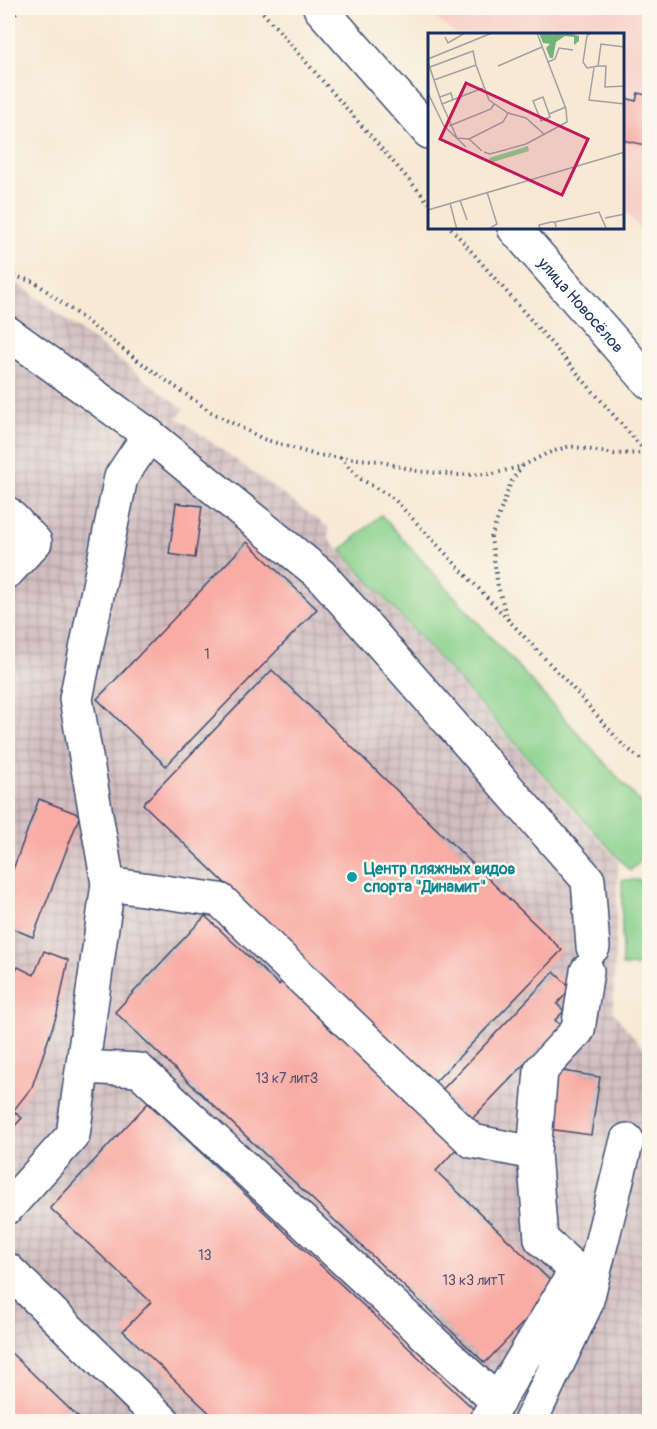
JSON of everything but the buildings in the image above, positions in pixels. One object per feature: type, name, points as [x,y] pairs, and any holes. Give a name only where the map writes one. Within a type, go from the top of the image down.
[{"type":"street","points":[[320,8],[428,131]]},
{"type":"street","name":"улица Новосёлов","points":[[516,230],[650,383]]},
{"type":"street","points":[[8,333],[149,435],[321,575],[588,880],[590,959],[578,1029],[541,1070],[534,1153],[541,1239],[576,1270],[491,1412],[139,1070],[83,1067]]},
{"type":"street","points":[[8,1207],[73,1135],[108,884],[76,699],[121,477],[149,435]]},
{"type":"street","points":[[8,514],[35,542],[8,571]]},
{"type":"street","points":[[108,884],[220,900],[472,1141],[534,1153]]},
{"type":"street","points":[[530,1422],[586,1304],[627,1140]]},
{"type":"street","points":[[8,1270],[164,1422]]},
{"type":"path","points":[[8,24],[20,8]]},
{"type":"path","points":[[259,8],[428,202]]},
{"type":"path","points":[[453,230],[648,455]]},
{"type":"path","points":[[8,276],[35,282],[140,362],[211,412],[263,439],[316,455],[379,460],[416,471],[459,475],[493,474],[522,466],[548,453],[570,446],[614,454],[648,455]]},
{"type":"path","points":[[340,457],[359,478],[393,498],[569,684],[622,744],[650,767]]},
{"type":"path","points":[[509,620],[498,587],[491,537],[511,482],[522,466]]},
{"type":"shaded area","points":[[422,8],[649,8],[649,240],[624,209],[624,33],[455,33]]},
{"type":"shaded area","points":[[8,284],[19,284],[184,409],[178,418],[329,528],[328,538],[618,861],[613,1012],[649,1055],[650,1421],[8,1422]]},
{"type":"green space","points":[[381,515],[649,812],[649,853],[630,871],[341,550]]},
{"type":"green space","points":[[622,880],[649,880],[649,966],[622,966]]},
{"type":"place","name":"Центр пляжных видов спорта \"Динамит\"","points":[[352,877]]}]
